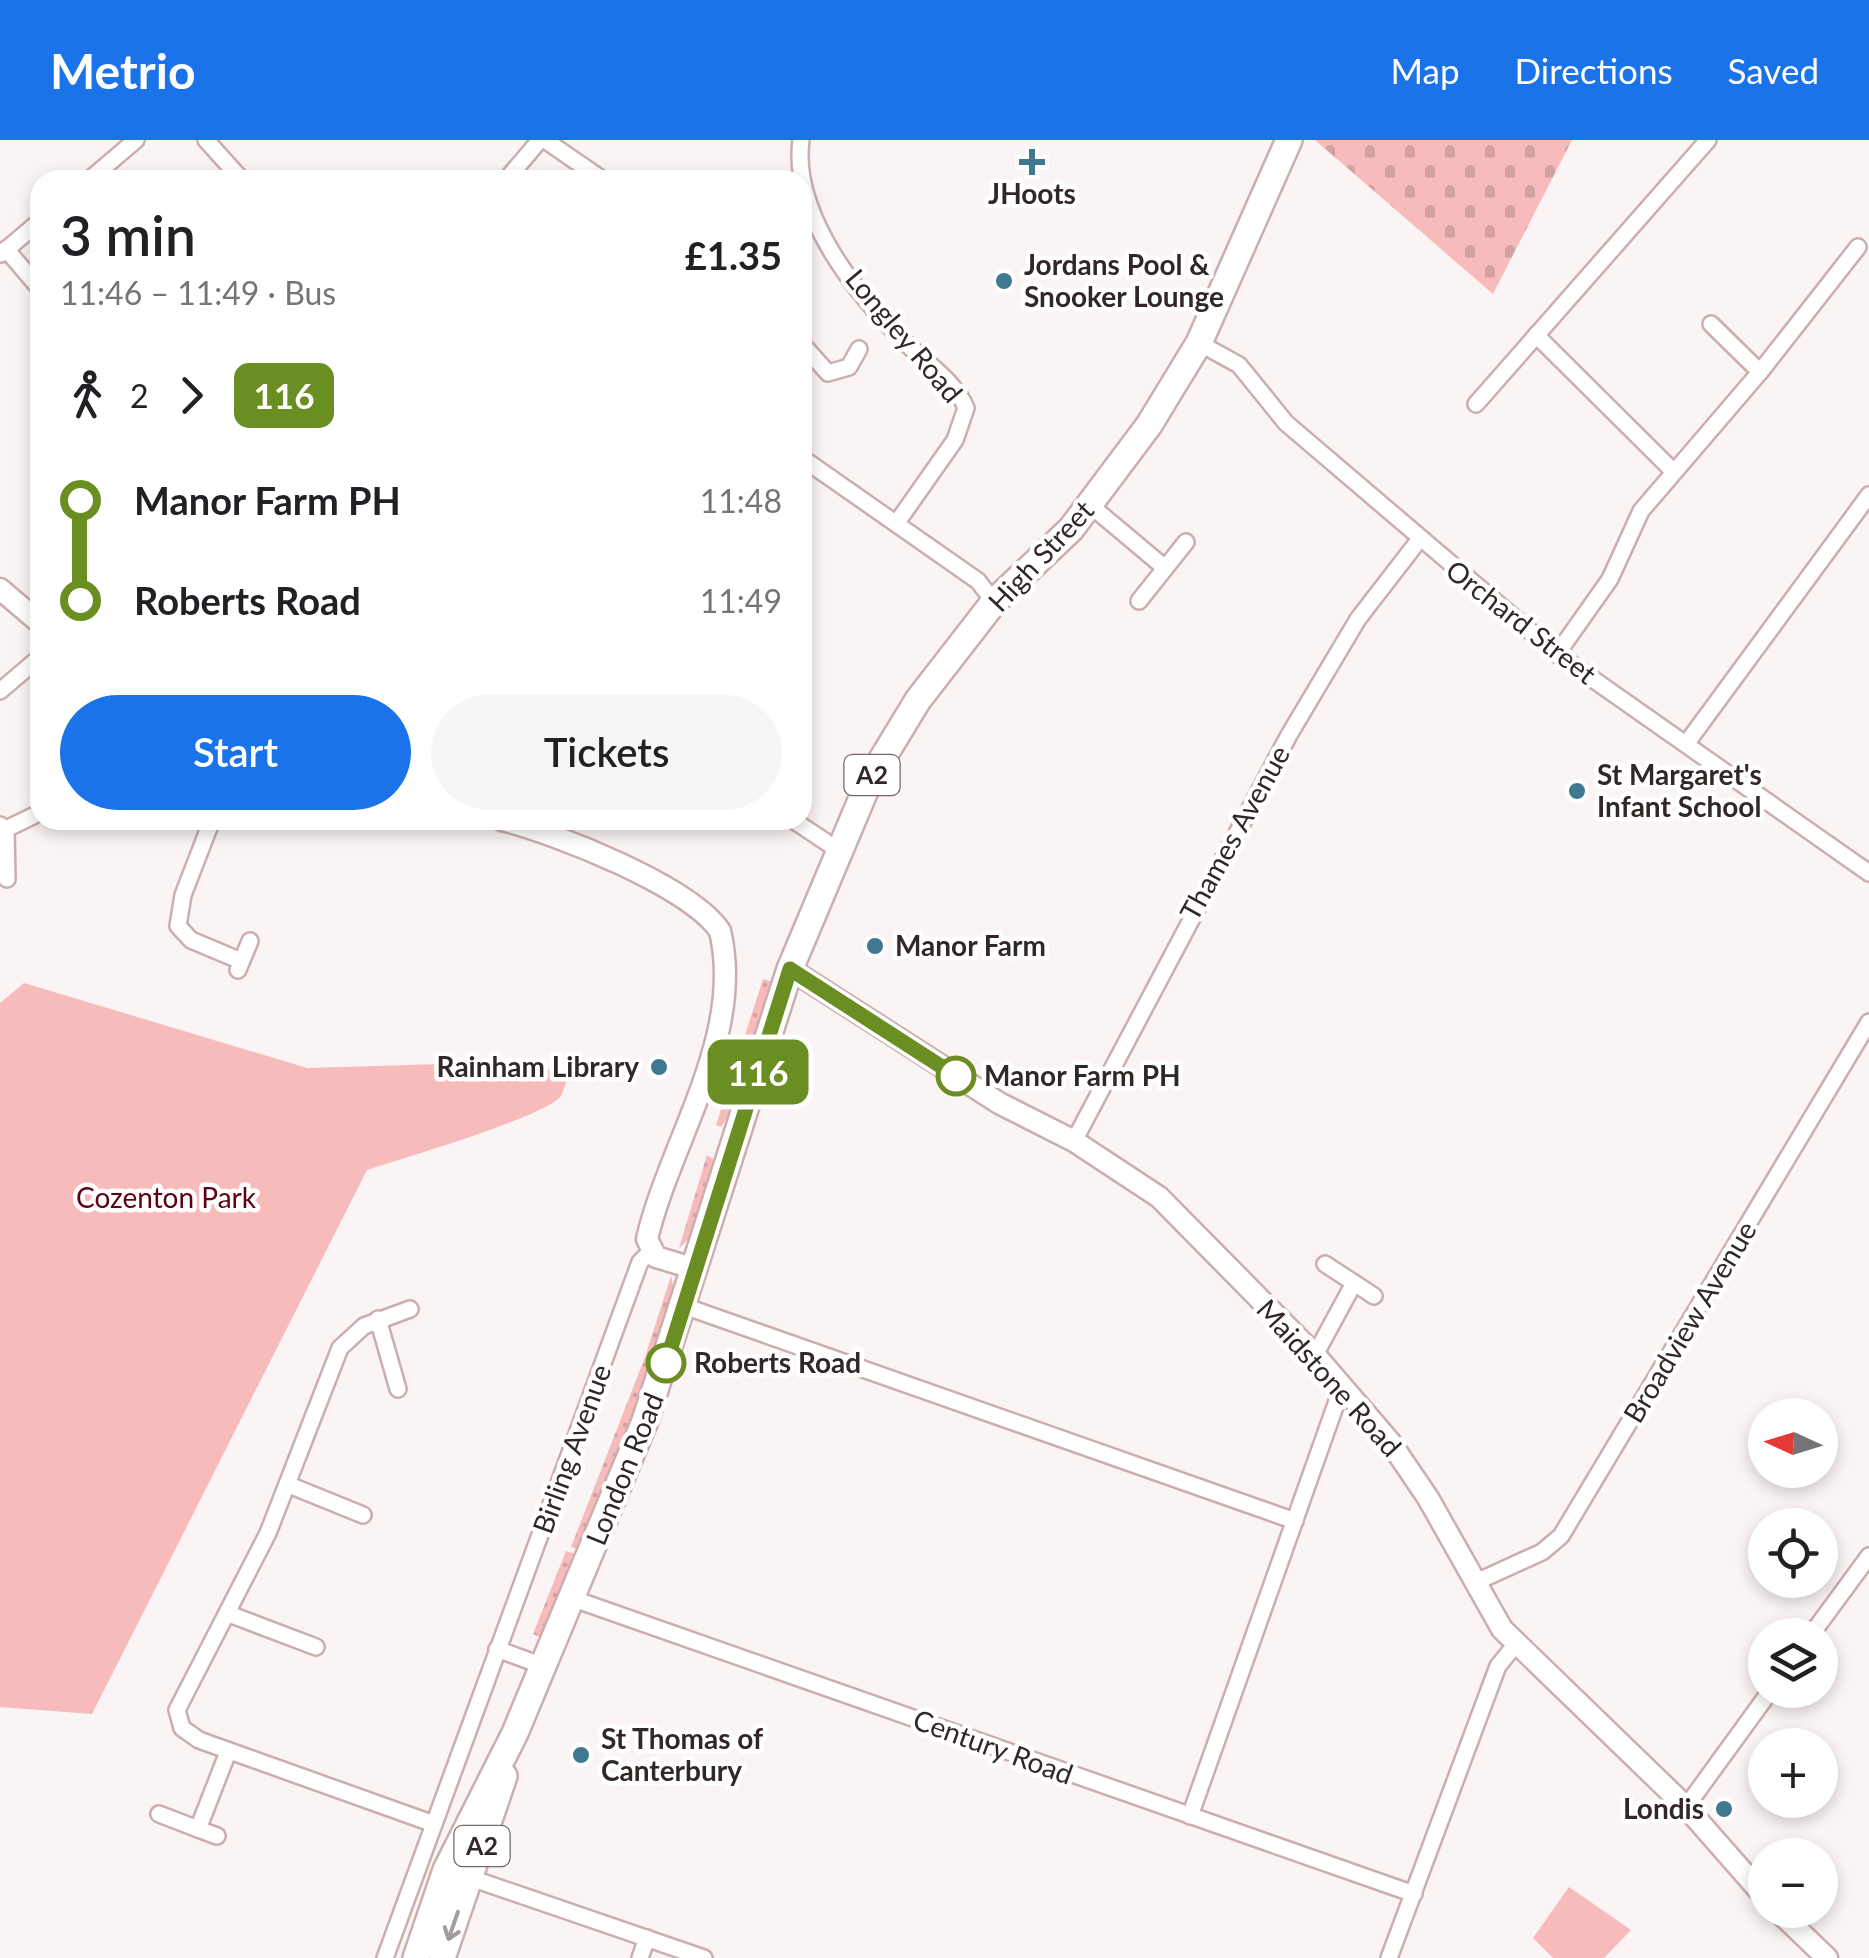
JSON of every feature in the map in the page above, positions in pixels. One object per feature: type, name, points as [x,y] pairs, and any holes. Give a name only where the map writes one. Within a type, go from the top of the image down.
[{"type":"main road","name":"High Street","points":[[790,969],[838,850],[892,740],[994,602],[1047,556],[1149,425],[1199,342],[1289,140]]},
{"type":"main road","name":"London Road","points":[[416,1958],[458,1874],[494,1814],[515,1733],[656,1393],[790,969]]},
{"type":"main road","name":"London Road","points":[[442,1958],[458,1874]]},
{"type":"street","points":[[102,170],[136,140]]},
{"type":"street","points":[[206,140],[233,170]]},
{"type":"street","points":[[515,170],[542,140],[588,170]]},
{"type":"street","name":"Longley Road","points":[[801,140],[804,170]]},
{"type":"street","points":[[1476,404],[1708,140]]},
{"type":"street","name":"Longley Road","points":[[812,202],[848,273],[889,326],[954,389],[966,408],[956,440],[898,522]]},
{"type":"street","points":[[30,229],[3,252],[30,279]]},
{"type":"street","points":[[1556,654],[1610,579],[1640,511],[1760,372],[1858,247]]},
{"type":"street","points":[[1833,250],[1846,261]]},
{"type":"street","points":[[1712,324],[1760,372]]},
{"type":"street","points":[[1536,334],[1674,472]]},
{"type":"street","name":"Orchard Street","points":[[1199,342],[1239,365],[1274,412],[1556,654],[1869,873]]},
{"type":"street","points":[[812,355],[828,373],[849,367],[859,349]]},
{"type":"street","points":[[812,465],[978,581],[994,602]]},
{"type":"street","points":[[1686,744],[1869,495]]},
{"type":"street","points":[[1090,505],[1165,568]]},
{"type":"street","name":"Thames Avenue","points":[[1074,1142],[1099,1086],[1289,735],[1358,620],[1419,540]]},
{"type":"street","points":[[1140,601],[1186,542]]},
{"type":"street","points":[[0,589],[30,614]]},
{"type":"street","points":[[0,691],[30,666]]},
{"type":"street","points":[[6,879],[3,827],[30,817]]},
{"type":"street","points":[[208,830],[177,914],[178,926],[191,940],[240,966],[250,941]]},
{"type":"street","name":"Birling Avenue","points":[[386,1958],[640,1262],[650,1252],[650,1228],[716,1048],[722,972],[720,931],[697,910],[610,858],[539,830]]},
{"type":"street","points":[[808,830],[838,850]]},
{"type":"street","name":"Maidstone Road","points":[[790,969],[999,1103],[1074,1142],[1159,1197],[1315,1355],[1408,1466],[1491,1616],[1686,1806],[1748,1877]]},
{"type":"street","name":"Broadview Avenue","points":[[1474,1583],[1542,1552],[1562,1536],[1869,1022]]},
{"type":"street","points":[[650,1252],[696,1269]]},
{"type":"street","points":[[1325,1264],[1374,1296]]},
{"type":"street","points":[[1315,1355],[1354,1283]]},
{"type":"street","points":[[684,1306],[1294,1522]]},
{"type":"street","points":[[410,1309],[378,1319],[346,1340],[334,1358],[288,1486],[229,1614],[177,1710],[178,1721],[189,1735],[434,1824]]},
{"type":"street","points":[[378,1319],[398,1389]]},
{"type":"street","points":[[1190,1816],[1342,1387]]},
{"type":"street","points":[[288,1486],[363,1515]]},
{"type":"street","points":[[1823,1618],[1869,1556]]},
{"type":"street","name":"Century Road","points":[[572,1598],[1414,1894]]},
{"type":"street","points":[[229,1614],[316,1648]]},
{"type":"street","points":[[1389,1958],[1498,1666],[1516,1644]]},
{"type":"street","points":[[497,1648],[543,1666]]},
{"type":"street","points":[[1686,1806],[1758,1708]]},
{"type":"street","points":[[198,1829],[228,1752]]},
{"type":"street","points":[[159,1814],[218,1836]]},
{"type":"street","points":[[458,1874],[704,1958]]},
{"type":"street","points":[[1796,1928],[1828,1958]]},
{"type":"street","points":[[640,1958],[647,1938]]},
{"type":"green space","points":[[1315,140],[1572,140],[1493,294]]},
{"type":"green space","points":[[763,979],[773,982],[735,1106],[721,1127],[716,1125]]},
{"type":"green space","name":"Cozenton Park","points":[[24,983],[307,1068],[512,1062],[569,1074],[561,1096],[529,1115],[367,1170],[92,1714],[0,1707],[0,1003]]},
{"type":"green space","points":[[707,1155],[713,1159],[704,1207],[694,1230],[679,1248]]},
{"type":"green space","points":[[671,1276],[672,1298],[654,1368],[579,1550],[571,1547],[645,1357]]},
{"type":"green space","points":[[566,1551],[578,1555],[542,1638],[533,1634]]},
{"type":"green space","points":[[1569,1887],[1631,1930],[1604,1958],[1553,1958],[1533,1938]]},
{"type":"bus line","name":"116","points":[[666,1363],[790,969],[956,1076]]},
{"type":"place","name":"JHoots","points":[[1032,162]]},
{"type":"place","name":"Jordans Pool & Snooker Lounge","points":[[1004,281]]},
{"type":"place","name":"St Margaret's Infant School","points":[[1577,791]]},
{"type":"place","name":"Manor Farm","points":[[875,946]]},
{"type":"place","name":"Rainham Library","points":[[659,1067]]},
{"type":"place","name":"Manor Farm PH","points":[[956,1076]]},
{"type":"place","name":"Roberts Road","points":[[666,1363]]},
{"type":"place","name":"St Thomas of Canterbury","points":[[581,1755]]},
{"type":"place","name":"Londis","points":[[1724,1809]]}]
